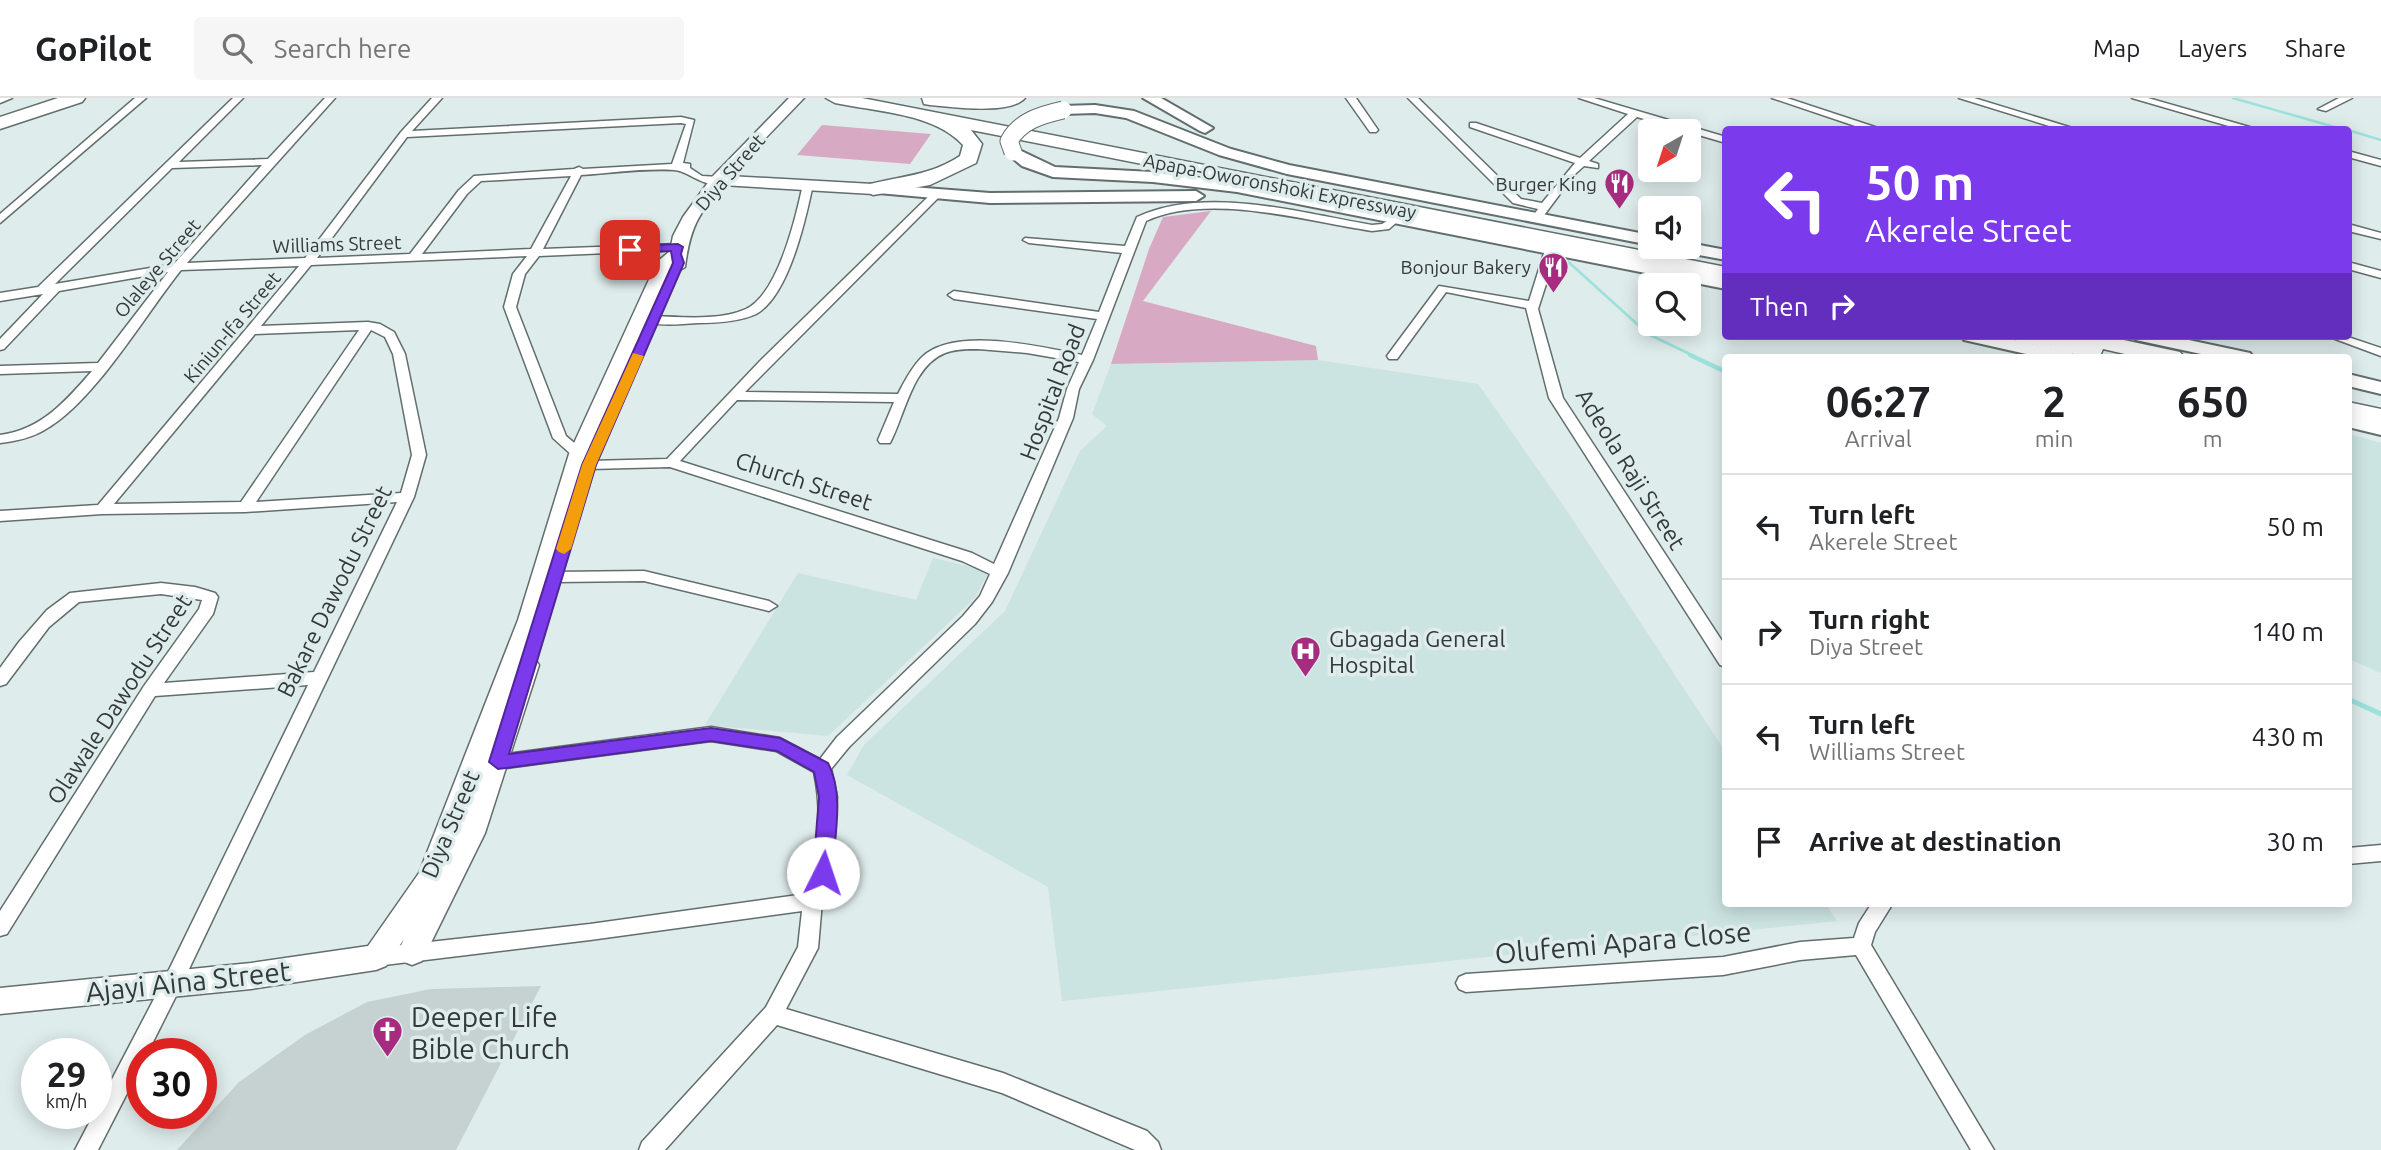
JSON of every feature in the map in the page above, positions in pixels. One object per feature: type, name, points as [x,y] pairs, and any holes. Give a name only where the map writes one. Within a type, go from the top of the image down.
[{"type":"highway","points":[[0,109],[35,98]]},
{"type":"highway","points":[[0,123],[76,98]]},
{"type":"highway","name":"Apapa-Oworonshoki Expressway","points":[[835,98],[1377,200],[1480,211],[1722,264]]},
{"type":"highway","name":"Apapa-Oworonshoki Expressway","points":[[910,98],[1377,200],[1445,223],[1722,273]]},
{"type":"highway","points":[[916,98],[977,104],[1016,98]]},
{"type":"highway","points":[[873,188],[940,176],[961,164],[972,152],[968,137],[950,125],[885,109]]},
{"type":"highway","points":[[1377,200],[1429,201],[1480,211]]},
{"type":"highway","points":[[1377,200],[1400,217],[1445,223]]},
{"type":"highway","points":[[2064,340],[2133,347]]},
{"type":"highway","points":[[2094,340],[2133,347]]},
{"type":"highway","points":[[2110,340],[2160,354]]},
{"type":"highway","points":[[2352,398],[2381,405]]},
{"type":"highway","points":[[2352,410],[2381,417]]},
{"type":"main road","points":[[1150,98],[1184,118],[1239,144],[1343,180]]},
{"type":"main road","name":"Diya Street","points":[[412,953],[472,833],[498,762],[555,578],[584,460],[654,320],[678,263],[677,251],[682,234],[702,202],[723,176],[794,102]]},
{"type":"main road","points":[[1336,207],[1211,183],[1064,174],[1038,168],[1013,152],[1009,141],[1019,128],[1038,117],[1063,110],[1096,109],[1129,114],[1255,161],[1343,180]]},
{"type":"main road","points":[[723,176],[750,182],[873,188],[936,195],[1057,199],[1170,195],[1336,207]]},
{"type":"main road","points":[[723,176],[780,183]]},
{"type":"main road","name":"Apapa-Oworonshoki Expressway","points":[[1343,180],[1377,200]]},
{"type":"main road","points":[[702,202],[721,190],[750,182]]},
{"type":"main road","name":"Apapa-Oworonshoki Expressway","points":[[1336,207],[1377,200]]},
{"type":"main road","name":"Apapa-Oworonshoki Expressway","points":[[1480,211],[1541,213],[1638,237]]},
{"type":"main road","name":"Apapa-Oworonshoki Expressway","points":[[1445,223],[1551,250],[1722,283]]},
{"type":"main road","points":[[1701,250],[1722,254]]},
{"type":"main road","name":"Diya Street","points":[[376,957],[430,878],[528,620],[584,460],[665,262],[677,251]]},
{"type":"main road","points":[[1989,340],[2052,354]]},
{"type":"main road","points":[[2133,347],[2210,354]]},
{"type":"main road","points":[[2352,381],[2381,388]]},
{"type":"main road","points":[[2352,422],[2381,429]]},
{"type":"main road","name":"Ajayi Aina Street","points":[[0,1001],[251,976],[376,957]]},
{"type":"street","points":[[0,100],[7,98]]},
{"type":"street","points":[[0,220],[141,98]]},
{"type":"street","points":[[0,346],[48,290],[238,98]]},
{"type":"street","name":"Olaleye Street","points":[[0,439],[17,438],[41,428],[56,416],[100,367],[177,267],[330,98]]},
{"type":"street","name":"Kiniun-Ifa Street","points":[[102,509],[307,264],[404,134],[437,98]]},
{"type":"street","points":[[1351,98],[1373,130]]},
{"type":"street","points":[[1413,98],[1517,201],[1541,213],[1581,161],[1639,115]]},
{"type":"street","points":[[1584,98],[1722,139]]},
{"type":"street","points":[[1777,98],[1866,126]]},
{"type":"street","points":[[1964,98],[2060,126]]},
{"type":"street","points":[[2137,98],[2240,126]]},
{"type":"street","points":[[2323,109],[2347,98]]},
{"type":"street","points":[[1563,186],[1594,166],[1639,115]]},
{"type":"street","points":[[404,134],[691,122],[677,165]]},
{"type":"street","points":[[1473,125],[1594,166]]},
{"type":"street","points":[[2352,155],[2381,163]]},
{"type":"street","points":[[170,165],[272,162]]},
{"type":"street","points":[[412,259],[463,192],[478,178],[677,165],[723,176]]},
{"type":"street","points":[[579,170],[534,255],[519,274],[510,307],[560,438],[584,460]]},
{"type":"street","points":[[654,320],[736,316],[755,310],[778,280],[808,184]]},
{"type":"street","points":[[671,463],[734,396],[936,195]]},
{"type":"street","name":"Hospital Road","points":[[822,768],[843,742],[969,620],[987,598],[1066,418],[1073,389],[1087,360],[1141,219],[1152,212],[1177,208],[1258,210],[1372,228],[1385,227],[1400,217]]},
{"type":"street","points":[[2352,228],[2381,236]]},
{"type":"street","points":[[1030,240],[1128,250]]},
{"type":"street","name":"Adeola Raji Street","points":[[1551,250],[1532,305],[1542,357],[1556,398],[1722,656]]},
{"type":"street","name":"Williams Street","points":[[0,297],[177,267],[677,251]]},
{"type":"street","points":[[2352,266],[2381,275]]},
{"type":"street","points":[[1393,356],[1443,288],[1532,305]]},
{"type":"street","points":[[954,295],[1103,316]]},
{"type":"street","points":[[253,330],[368,327]]},
{"type":"street","points":[[245,507],[368,327]]},
{"type":"street","name":"Bakare Dawodu Street","points":[[86,1150],[172,984],[407,497],[419,455],[399,354],[390,335],[376,327],[368,327]]},
{"type":"street","points":[[2345,340],[2381,352]]},
{"type":"street","points":[[885,440],[902,398],[927,358],[943,347],[957,344],[1087,360]]},
{"type":"street","points":[[0,370],[100,367]]},
{"type":"street","points":[[734,396],[902,398]]},
{"type":"street","name":"Church Street","points":[[584,460],[671,463],[967,557],[1000,573]]},
{"type":"street","points":[[0,516],[102,509],[245,507],[407,497]]},
{"type":"street","points":[[555,578],[644,576],[769,607]]},
{"type":"street","name":"Olawale Dawodu Street","points":[[0,680],[43,624],[62,605],[75,597],[167,590],[197,592],[210,597],[207,610],[150,690],[0,928]]},
{"type":"street","points":[[150,690],[318,678]]},
{"type":"street","points":[[498,762],[711,734],[780,745],[822,768],[828,797],[823,873],[812,901],[808,948],[773,1014],[650,1150]]},
{"type":"street","points":[[2352,856],[2381,853]]},
{"type":"street","points":[[376,957],[590,932],[812,901]]},
{"type":"street","points":[[1881,907],[1866,929],[1861,946],[1983,1150]]},
{"type":"street","name":"Olufemi Apara Close","points":[[1466,983],[1723,966],[1800,951],[1861,946]]},
{"type":"street","points":[[773,1014],[1003,1083],[1139,1139],[1150,1150]]},
{"type":"shaded area","points":[[822,125],[931,134],[910,164],[797,155]]},
{"type":"shaded area","points":[[1211,211],[1143,301],[1316,346],[1318,360],[1111,364],[1149,249],[1163,217]]},
{"type":"shaded area","name":"Gbagada General Hospital","points":[[1318,360],[1478,384],[1567,511],[1722,746],[1722,907],[1828,907],[1837,921],[1062,1001],[1048,887],[847,775],[864,745],[1005,611],[1080,451],[1107,426],[1092,414],[1111,364]]},
{"type":"shaded area","points":[[2352,435],[2381,443],[2381,673],[2352,660]]},
{"type":"shaded area","points":[[933,558],[989,571],[975,598],[828,736],[705,725],[798,573],[916,600]]},
{"type":"building","name":"Deeper Life Bible Church","points":[[541,986],[456,1150],[177,1150],[196,1129],[217,1129],[217,1106],[239,1082],[305,1035],[367,1002],[431,989]]},
{"type":"waterway","points":[[2233,98],[2331,126]]},
{"type":"waterway","points":[[2352,131],[2381,140]]},
{"type":"waterway","points":[[1563,257],[1648,334],[1694,356]]},
{"type":"waterway","points":[[1690,355],[1722,370]]},
{"type":"waterway","points":[[2352,701],[2381,714]]},
{"type":"slow traffic","points":[[564,549],[589,465],[638,356]]},
{"type":"place","name":"Burger King","points":[[1620,211]]},
{"type":"place","name":"Bonjour Bakery","points":[[1554,294]]},
{"type":"place","name":"Gbagada General Hospital","points":[[1306,678]]},
{"type":"place","name":"Deeper Life Bible Church","points":[[388,1059]]},
{"type":"route","points":[[630,250],[678,247],[678,263],[589,465],[498,762],[711,734],[780,745],[822,768],[828,797],[823,873]]}]
